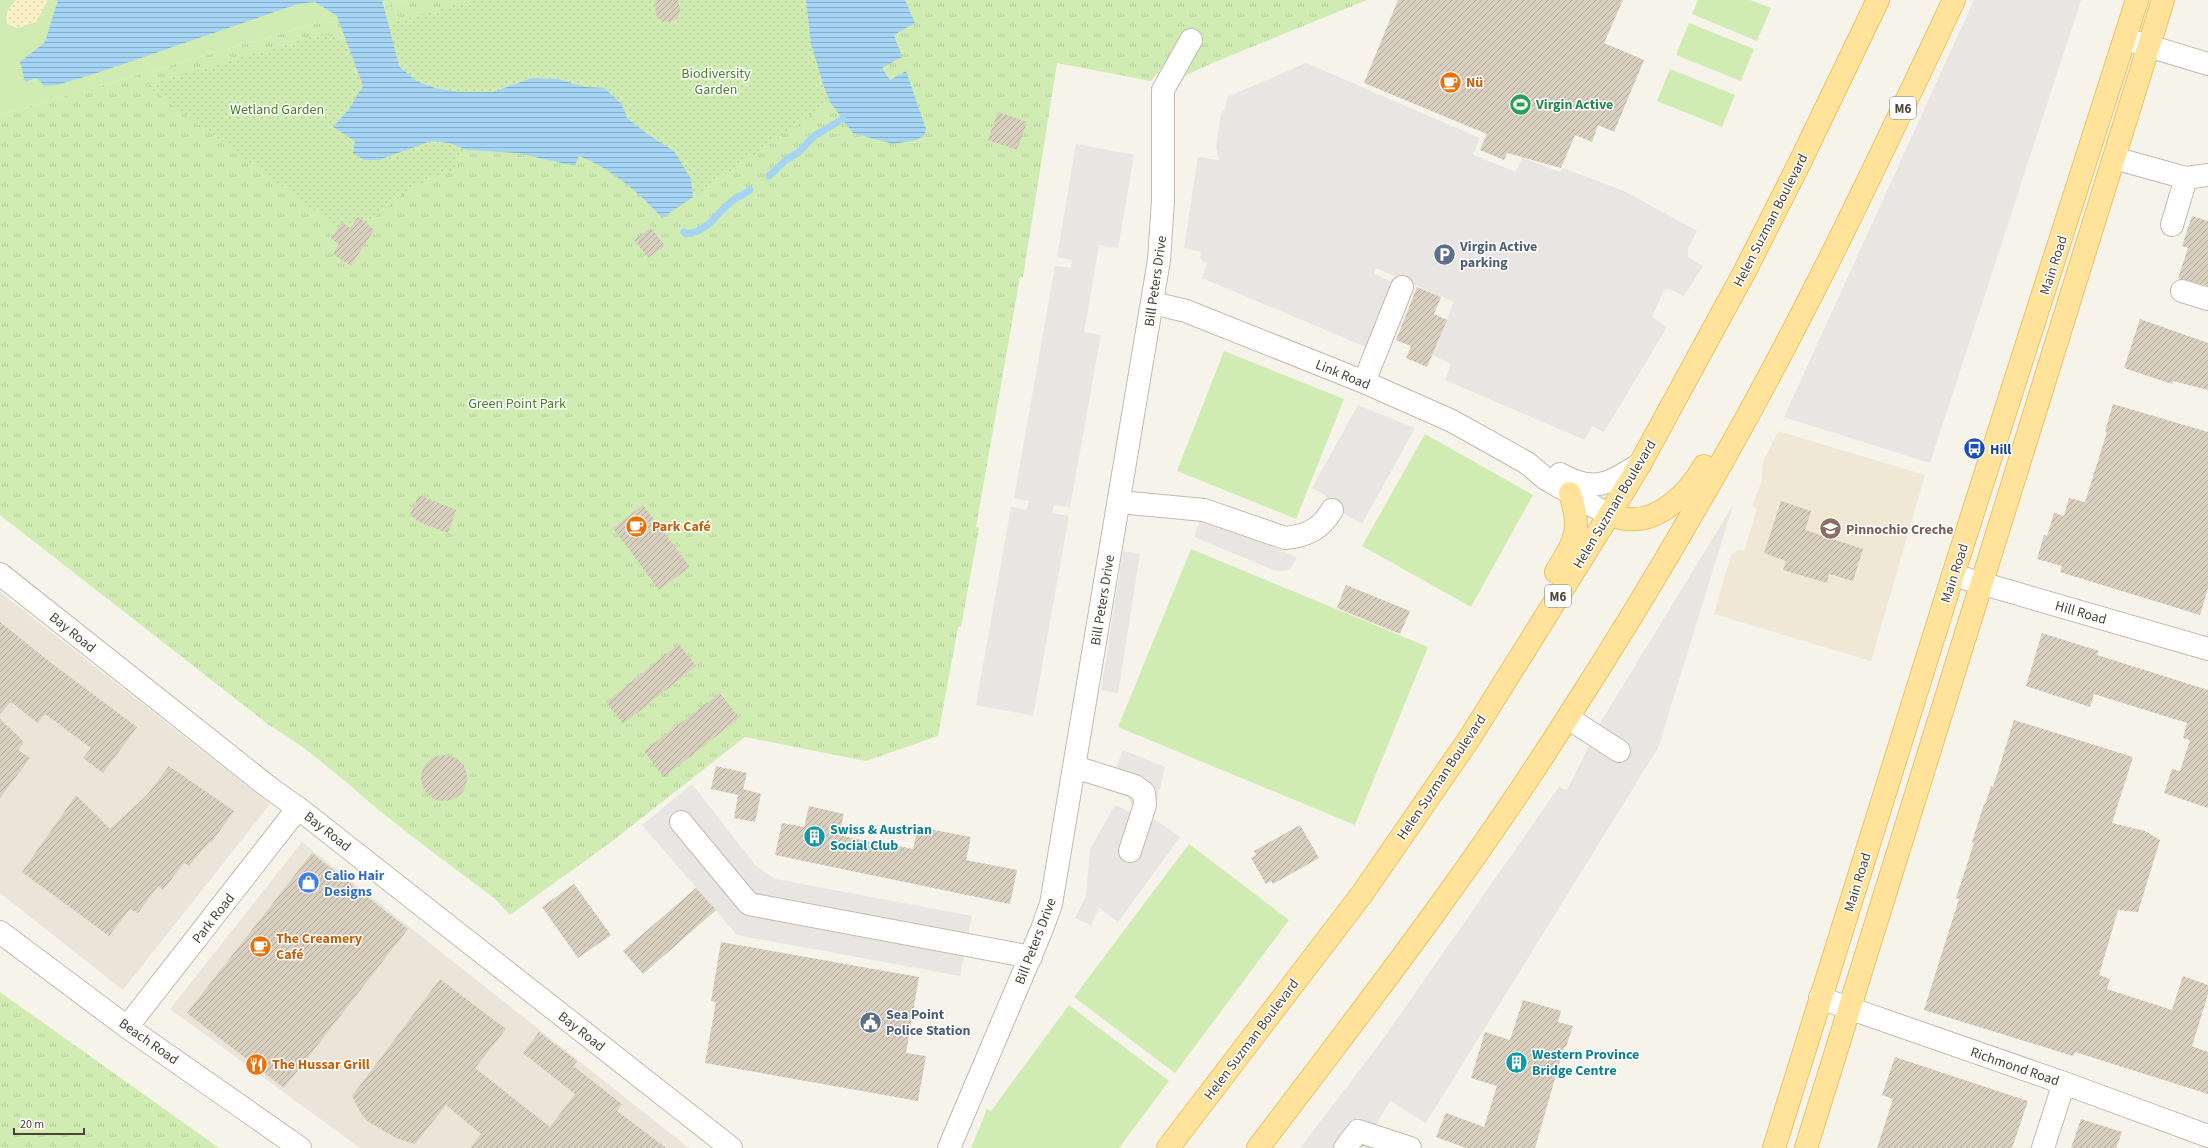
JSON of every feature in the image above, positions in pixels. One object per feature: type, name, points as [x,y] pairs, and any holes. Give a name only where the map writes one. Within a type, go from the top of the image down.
[{"type":"main road","name":"Helen Suzman Boulevard","points":[[1168,1148],[1362,894],[1469,739],[1609,515],[1640,464],[1745,271],[1805,153],[1878,0]]},
{"type":"main road","name":"M6","points":[[1258,1148],[1428,924],[1568,718],[1643,598],[1727,452],[1851,216],[1954,0]]},
{"type":"main road","name":"Main Road","points":[[1774,1148],[1953,575],[2137,0]]},
{"type":"main road","name":"Main Road","points":[[1806,1148],[1983,583],[2163,0]]},
{"type":"main road","points":[[1609,515],[1626,519],[1637,519],[1670,505],[1689,489],[1795,302],[1851,216]]},
{"type":"main road","points":[[1469,739],[1497,667],[1573,542],[1577,519],[1570,493]]},
{"type":"street","points":[[2125,39],[2208,64]]},
{"type":"street","name":"Bill Peters Drive","points":[[949,1148],[1051,904],[1153,303],[1162,230],[1163,90],[1191,40]]},
{"type":"street","points":[[2114,158],[2186,178],[2208,175]]},
{"type":"street","points":[[2172,225],[2186,178]]},
{"type":"street","points":[[1364,382],[1402,287]]},
{"type":"street","points":[[2182,291],[2208,299]]},
{"type":"street","name":"Link Road","points":[[1153,303],[1186,311],[1364,382],[1452,421],[1527,463],[1546,479],[1609,515]]},
{"type":"street","name":"Link Road","points":[[1527,463],[1552,469],[1573,481],[1594,486],[1619,476],[1640,464]]},
{"type":"street","points":[[1119,502],[1204,510],[1286,538],[1298,537],[1311,532],[1322,525],[1332,510]]},
{"type":"street","name":"Bay Road","points":[[0,574],[271,790],[298,808],[731,1148]]},
{"type":"street","name":"Hill Road","points":[[1953,575],[2208,649]]},
{"type":"street","points":[[1568,718],[1619,752]]},
{"type":"street","points":[[1075,767],[1135,786],[1144,793],[1145,805],[1130,851]]},
{"type":"street","name":"Park Road","points":[[127,1027],[298,808]]},
{"type":"street","points":[[682,822],[749,904],[1030,957]]},
{"type":"street","name":"Beach Road","points":[[0,932],[127,1027],[300,1148]]},
{"type":"street","name":"Richmond Road","points":[[1820,998],[2064,1083],[2208,1136]]},
{"type":"street","points":[[2043,1148],[2064,1083]]},
{"type":"street","points":[[1345,1148],[1358,1131],[1410,1148]]},
{"type":"shaded area","points":[[1974,0],[2081,0],[1930,463],[1784,417]]},
{"type":"shaded area","name":"Virgin Active parking","points":[[1306,63],[1480,138],[1473,155],[1516,172],[1522,158],[1560,172],[1563,168],[1624,191],[1697,231],[1688,248],[1688,257],[1703,266],[1684,296],[1669,289],[1664,290],[1652,317],[1667,327],[1604,432],[1592,426],[1585,440],[1445,380],[1451,364],[1432,355],[1454,302],[1376,268],[1374,274],[1392,282],[1366,347],[1202,278],[1207,263],[1202,261],[1200,257],[1201,252],[1184,248],[1198,157],[1219,160],[1216,147],[1221,114],[1226,107],[1227,97]]},
{"type":"shaded area","points":[[1076,144],[1134,155],[1118,248],[1099,245],[1084,332],[1101,335],[1070,507],[1054,505],[1052,513],[1069,516],[1033,716],[976,705],[1011,507],[1027,510],[1029,501],[1014,498],[1055,266],[1071,268],[1072,260],[1057,257]]},
{"type":"shaded area","points":[[1358,405],[1415,428],[1362,524],[1324,503],[1326,497],[1325,495],[1312,488]]},
{"type":"shaded area","name":"Pinnochio Creche","points":[[1778,431],[1925,475],[1871,661],[1714,614],[1731,555],[1738,550],[1744,551],[1757,509],[1752,506],[1761,483],[1763,462]]},
{"type":"shaded area","points":[[1733,505],[1658,748],[1426,1123],[1390,1101],[1378,1120],[1373,1148],[1300,1148],[1378,1046],[1559,787],[1567,790],[1602,720]]},
{"type":"shaded area","points":[[1201,518],[1297,557],[1290,569],[1283,571],[1274,570],[1194,537]]},
{"type":"shaded area","points":[[1123,551],[1140,554],[1118,693],[1101,690]]},
{"type":"shaded area","points":[[0,592],[270,804],[123,990],[0,893]]},
{"type":"shaded area","points":[[1123,750],[1165,767],[1153,818],[1180,837],[1118,922],[1099,908],[1091,925],[1075,918],[1086,896],[1090,849],[1115,805],[1130,812],[1133,808],[1128,797],[1107,790]]},
{"type":"shaded area","points":[[692,784],[756,866],[775,879],[972,916],[960,976],[737,935],[642,825]]},
{"type":"shaded area","points":[[302,842],[689,1148],[360,1148],[170,1009]]},
{"type":"green space","points":[[0,0],[405,0],[329,23],[328,20],[0,115]]},
{"type":"green space","name":"Green Point Park","points":[[405,0],[1367,0],[1210,64],[1183,77],[1167,61],[1151,81],[1057,63],[1023,277],[1020,277],[976,527],[979,528],[961,627],[958,627],[938,736],[866,761],[745,737],[611,842],[510,915],[494,898],[380,811],[299,744],[269,725],[0,515],[0,115],[328,20],[329,23]]},
{"type":"green space","name":"Biodiversity Garden","points":[[473,0],[806,0],[811,44],[830,102],[693,197],[691,179],[646,133],[627,118],[622,104],[604,88],[585,87],[558,79],[532,78],[493,92],[458,92],[435,88],[416,81],[399,66],[388,24]]},
{"type":"green space","points":[[1698,0],[1750,0],[1771,8],[1757,41],[1692,14]]},
{"type":"green space","points":[[1689,23],[1754,49],[1741,81],[1676,55]]},
{"type":"green space","name":"Wetland Garden","points":[[322,34],[347,41],[363,86],[349,109],[336,122],[339,133],[355,141],[379,160],[431,141],[449,143],[467,150],[452,170],[429,179],[406,192],[378,214],[356,241],[146,85]]},
{"type":"green space","points":[[1670,69],[1735,95],[1722,127],[1657,101]]},
{"type":"green space","points":[[1224,351],[1344,399],[1296,519],[1177,471]]},
{"type":"green space","points":[[1425,434],[1533,495],[1471,607],[1362,546]]},
{"type":"green space","points":[[1191,549],[1428,647],[1355,825],[1118,727]]},
{"type":"green space","points":[[1189,844],[1289,920],[1175,1073],[1074,997]]},
{"type":"green space","points":[[0,992],[219,1148],[0,1148]]},
{"type":"green space","points":[[1069,1005],[1169,1081],[1119,1148],[971,1148],[987,1109],[991,1111]]},
{"type":"sand","points":[[16,0],[48,0],[36,22],[17,28],[7,24],[6,20],[11,5]]},
{"type":"water","points":[[58,0],[382,0],[399,66],[416,81],[435,88],[458,92],[493,92],[532,78],[558,79],[585,87],[604,88],[622,104],[627,118],[646,133],[674,151],[691,179],[693,197],[662,218],[644,199],[624,182],[603,168],[579,156],[575,166],[517,153],[467,150],[449,143],[431,141],[379,160],[364,160],[353,153],[355,141],[333,127],[349,109],[363,86],[337,16],[315,2],[298,4],[94,74],[57,85],[44,86],[37,78],[25,82],[20,62],[45,42]]},
{"type":"water","points":[[806,0],[905,0],[915,23],[894,35],[902,57],[882,68],[890,80],[906,71],[926,129],[924,136],[916,140],[893,144],[853,133],[830,102],[824,87],[811,44]]},
{"type":"building","points":[[655,0],[678,0],[680,10],[678,18],[670,22],[662,21],[656,15]]},
{"type":"building","name":"Virgin Active","points":[[1398,0],[1623,0],[1604,43],[1644,60],[1614,132],[1598,125],[1592,142],[1575,135],[1561,168],[1507,153],[1504,160],[1480,150],[1487,134],[1364,83]]},
{"type":"building","points":[[998,112],[1027,122],[1017,150],[988,140]]},
{"type":"building","points":[[2192,216],[2208,221],[2208,286],[2178,278],[2188,248],[2182,246]]},
{"type":"building","points":[[358,217],[374,230],[351,266],[333,254],[339,244],[331,239],[342,222],[350,228]]},
{"type":"building","points":[[651,228],[665,246],[648,258],[634,240]]},
{"type":"building","points":[[1417,287],[1441,297],[1434,314],[1447,320],[1427,367],[1406,358],[1411,346],[1396,340]]},
{"type":"building","points":[[2140,319],[2208,343],[2208,390],[2173,381],[2172,384],[2124,368]]},
{"type":"building","points":[[2113,404],[2208,432],[2208,588],[2200,615],[2060,572],[2062,566],[2037,559],[2044,535],[2047,536],[2054,513],[2064,516],[2069,498],[2085,502],[2107,432],[2105,431]]},
{"type":"building","points":[[419,495],[456,510],[448,533],[421,523],[410,515]]},
{"type":"building","points":[[1781,501],[1811,511],[1805,530],[1863,549],[1853,581],[1829,574],[1827,583],[1783,570],[1786,561],[1764,553]]},
{"type":"building","points":[[643,505],[690,567],[659,590],[613,528]]},
{"type":"building","points":[[1346,585],[1410,611],[1400,634],[1337,608]]},
{"type":"building","points":[[0,622],[55,666],[137,727],[103,773],[83,758],[91,748],[45,714],[38,723],[11,702],[0,714]]},
{"type":"building","points":[[2042,633],[2099,651],[2097,655],[2208,690],[2208,808],[2164,793],[2172,769],[2180,771],[2190,740],[2183,738],[2187,723],[2094,694],[2090,707],[2026,686]]},
{"type":"building","points":[[679,644],[696,666],[623,724],[606,702]]},
{"type":"building","points":[[720,693],[739,718],[664,777],[644,751]]},
{"type":"building","points":[[0,719],[24,742],[18,750],[30,758],[0,798]]},
{"type":"building","points":[[2014,720],[2133,757],[2112,823],[2145,831],[2160,840],[2138,912],[2118,910],[2099,975],[2110,979],[2107,989],[2172,1010],[2183,976],[2208,985],[2208,994],[2192,1046],[2208,1052],[2208,1094],[2075,1052],[2073,1056],[1924,1010],[1959,899],[1956,898],[1974,843],[1972,842],[1984,804],[1985,805],[1991,786],[1993,787]]},
{"type":"building","points":[[444,755],[457,759],[463,765],[467,778],[463,791],[457,797],[444,801],[431,797],[425,791],[421,778],[425,765],[431,759]]},
{"type":"building","points":[[169,766],[234,811],[211,843],[210,841],[189,866],[184,863],[163,890],[158,886],[138,913],[130,909],[109,936],[22,872],[76,795],[110,829],[147,795]]},
{"type":"building","points":[[716,766],[747,773],[743,789],[761,794],[755,822],[734,818],[738,795],[711,789]]},
{"type":"building","points":[[809,806],[844,814],[839,835],[884,845],[884,843],[913,849],[918,827],[971,837],[966,860],[1017,870],[1010,904],[775,855],[782,823],[804,827]]},
{"type":"building","points":[[1300,825],[1319,858],[1273,884],[1271,881],[1266,884],[1251,858],[1256,855],[1254,851]]},
{"type":"building","points":[[312,853],[408,929],[284,1088],[187,1013]]},
{"type":"building","points":[[574,884],[611,935],[578,958],[542,907]]},
{"type":"building","points":[[696,888],[716,910],[643,974],[623,951]]},
{"type":"building","name":"Sea Point Police Station","points":[[721,942],[919,977],[906,1053],[926,1056],[918,1101],[705,1063],[716,1002],[711,1001]]},
{"type":"building","points":[[440,979],[506,1029],[475,1068],[550,1127],[575,1094],[523,1053],[539,1032],[577,1061],[573,1066],[622,1104],[617,1111],[666,1148],[470,1148],[481,1134],[446,1105],[415,1144],[396,1138],[369,1122],[362,1115],[352,1096]]},
{"type":"building","name":"Western Province Bridge Centre","points":[[1523,1000],[1561,1011],[1558,1022],[1573,1026],[1566,1047],[1564,1047],[1535,1148],[1466,1148],[1436,1137],[1446,1113],[1484,1127],[1497,1086],[1471,1078],[1485,1032],[1510,1040]]},
{"type":"building","points":[[1895,1057],[2028,1101],[2012,1148],[1877,1148],[1893,1099],[1882,1095]]},
{"type":"building","points":[[2081,1119],[2122,1132],[2116,1148],[2071,1148]]},
{"type":"waterway","points":[[769,176],[786,160],[799,152],[814,136],[843,119]]},
{"type":"waterway","points":[[684,232],[686,234],[701,230],[733,200],[750,190]]},
{"type":"place","name":"Nü","points":[[1451,82]]},
{"type":"place","name":"Virgin Active","points":[[1521,104]]},
{"type":"place","name":"Virgin Active parking","points":[[1444,254]]},
{"type":"place","name":"Hill","points":[[1975,449]]},
{"type":"place","name":"Park Café","points":[[636,526]]},
{"type":"place","name":"Pinnochio Creche","points":[[1830,529]]},
{"type":"place","name":"Swiss & Austrian Social Club","points":[[815,837]]},
{"type":"place","name":"Calio Hair Designs","points":[[309,883]]},
{"type":"place","name":"The Creamery Café","points":[[261,946]]},
{"type":"place","name":"Sea Point Police Station","points":[[871,1022]]},
{"type":"place","name":"Western Province Bridge Centre","points":[[1517,1062]]},
{"type":"place","name":"The Hussar Grill","points":[[256,1064]]}]
